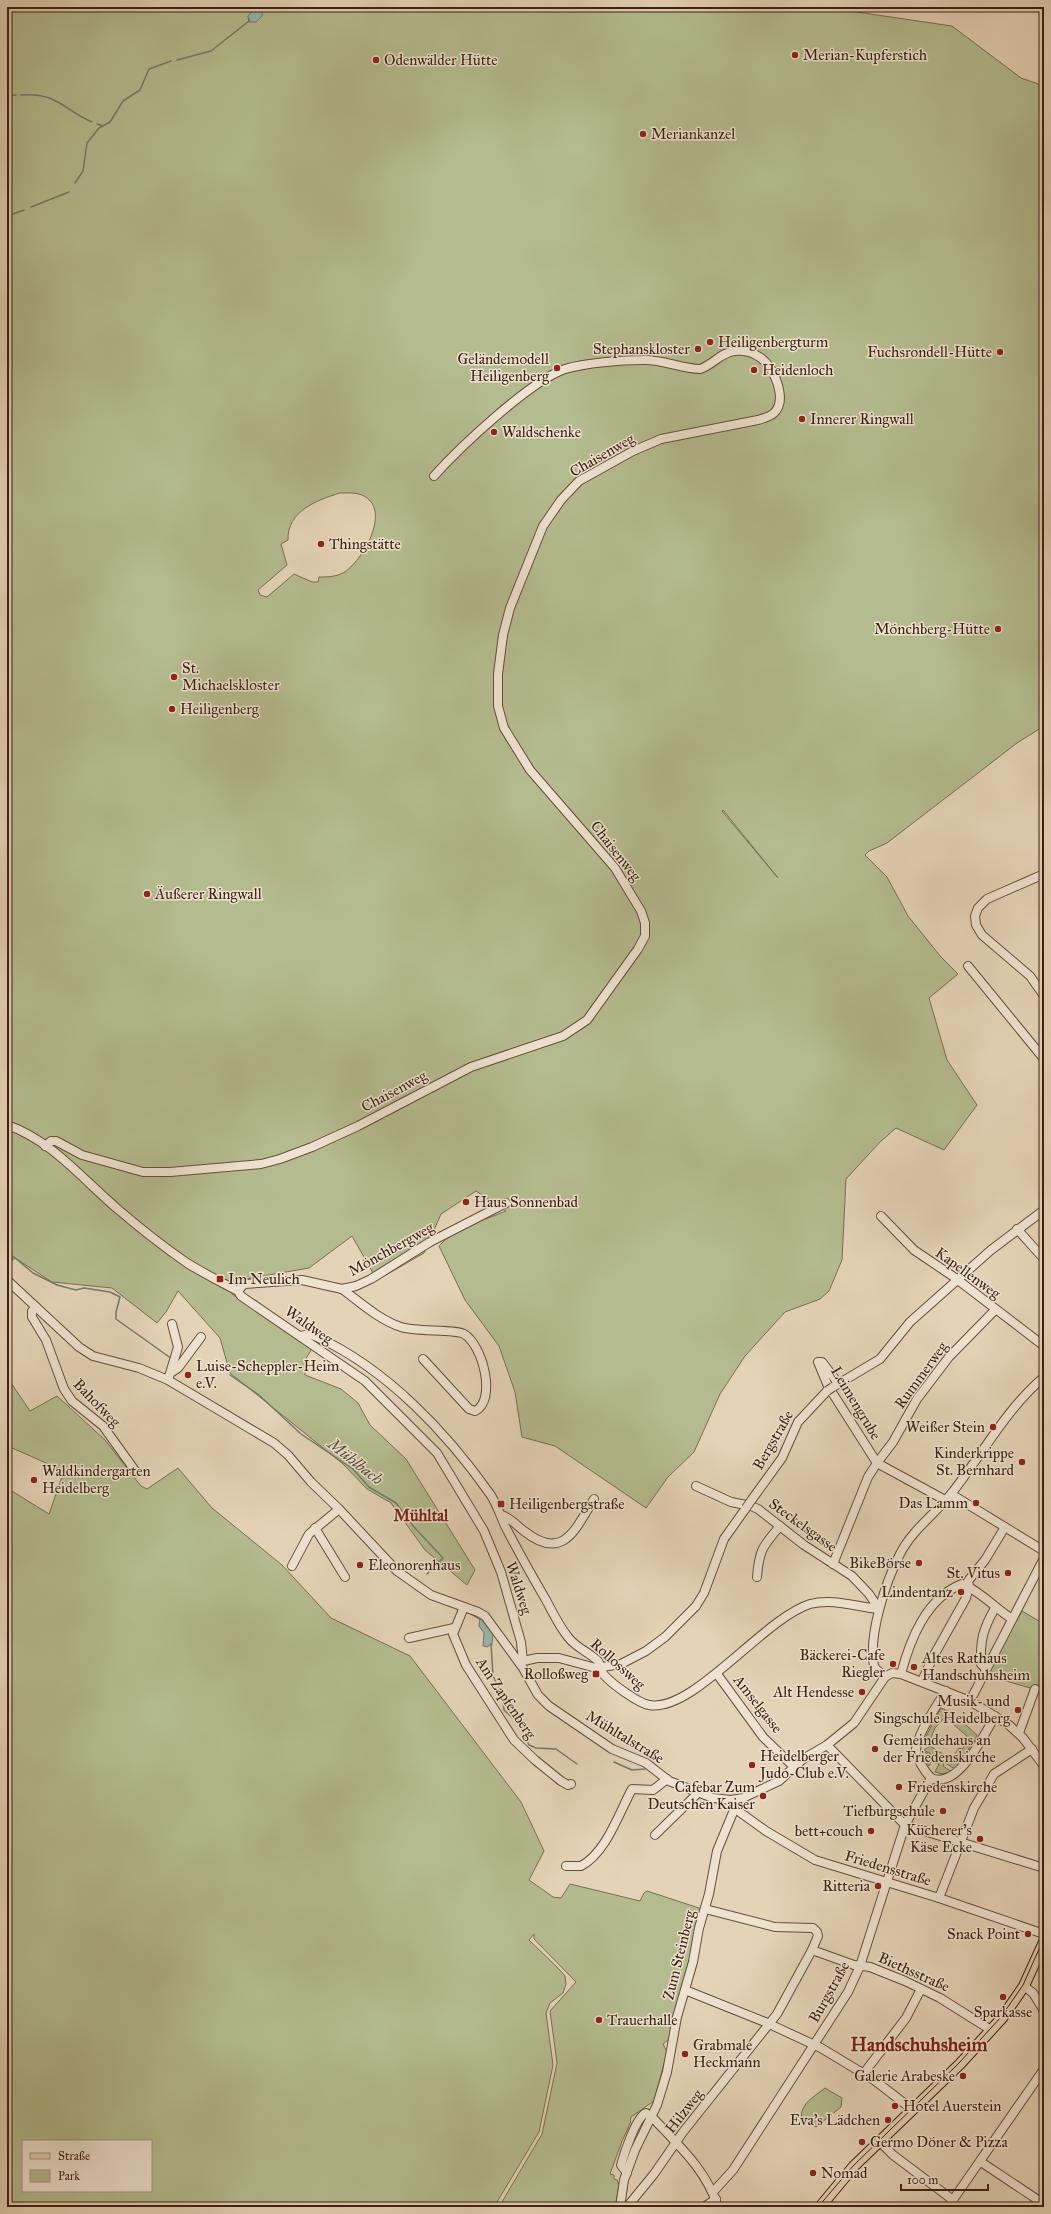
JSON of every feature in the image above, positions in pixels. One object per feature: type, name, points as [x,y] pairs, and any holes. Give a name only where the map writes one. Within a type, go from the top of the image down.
[{"type":"main road","points":[[820,2207],[854,2166],[960,2064],[1010,2008],[1024,1986],[1044,1942]]},
{"type":"street","name":"Chaisenweg","points":[[45,1146],[51,1141],[56,1141],[82,1155],[129,1170],[151,1173],[234,1167],[280,1159],[358,1126],[481,1063],[568,1034],[590,1018],[642,943],[645,923],[638,907],[615,868],[544,787],[508,736],[501,721],[498,706],[498,674],[504,634],[515,593],[543,526],[561,500],[579,481],[633,451],[661,439],[758,420],[775,413],[780,401],[774,374],[766,362],[758,356],[744,351],[732,351],[720,356],[707,366],[700,369],[648,360],[569,368],[545,380],[507,409],[463,446],[434,476]]},
{"type":"street","points":[[1044,874],[986,899],[978,908],[976,925],[982,935],[1030,976],[1044,996]]},
{"type":"street","points":[[968,966],[1044,1059]]},
{"type":"street","name":"Waldweg","points":[[7,1125],[22,1131],[45,1146],[91,1183],[119,1211],[184,1261],[238,1291],[241,1296],[365,1381],[438,1453],[484,1531],[501,1572],[522,1645],[521,1662]]},
{"type":"street","name":"Mönchbergweg","points":[[238,1291],[241,1286],[247,1284],[302,1280],[342,1289],[365,1282],[430,1242],[506,1203]]},
{"type":"street","name":"Bergstraße","points":[[521,1662],[537,1658],[559,1658],[592,1667],[617,1665],[635,1657],[660,1641],[682,1621],[704,1592],[722,1545],[731,1528],[782,1458],[798,1422],[833,1387],[883,1357],[910,1322],[1017,1229],[1044,1210]]},
{"type":"street","name":"Kapellenweg","points":[[881,1216],[914,1250],[958,1280],[995,1310],[1044,1346]]},
{"type":"street","points":[[1017,1229],[1044,1259]]},
{"type":"street","name":"Mühltalstraße","points":[[7,1280],[68,1339],[93,1356],[139,1368],[168,1380],[274,1443],[288,1455],[315,1487],[339,1509],[378,1552],[403,1575],[431,1595],[485,1616],[508,1649],[521,1662],[535,1691],[549,1706],[606,1746],[646,1763],[667,1780],[733,1804],[779,1781],[807,1756],[827,1745],[854,1723],[885,1677]]},
{"type":"street","points":[[342,1289],[369,1310],[401,1327],[432,1332],[460,1332],[466,1335],[477,1348],[484,1367],[485,1397],[482,1406],[475,1411],[470,1409],[423,1359]]},
{"type":"street","name":"Bahofweg","points":[[36,1307],[32,1311],[32,1317],[46,1340],[64,1389],[72,1401],[103,1426],[136,1472]]},
{"type":"street","name":"Rummerweg","points":[[833,1564],[868,1477],[893,1442],[917,1399],[949,1357],[995,1310]]},
{"type":"street","points":[[168,1380],[172,1372],[178,1344],[172,1324]]},
{"type":"street","points":[[301,1336],[312,1335],[328,1341],[355,1358],[390,1384],[448,1439],[491,1495],[502,1515],[540,1542],[556,1544],[571,1534],[594,1499]]},
{"type":"street","points":[[172,1372],[178,1368],[201,1337]]},
{"type":"street","name":"Leimengrube","points":[[833,1387],[825,1364],[819,1362],[818,1365],[828,1386],[877,1463]]},
{"type":"street","points":[[1044,1377],[1005,1419],[948,1497],[920,1527],[900,1554],[879,1609],[874,1636],[873,1660],[876,1669],[885,1677],[892,1673],[901,1674],[970,1701],[995,1716],[1019,1733],[1032,1749],[1041,1755],[1044,1766]]},
{"type":"street","points":[[877,1463],[948,1497],[1005,1527],[1044,1551]]},
{"type":"street","name":"Steckelsgasse","points":[[696,1486],[731,1502],[754,1507],[804,1545],[849,1574],[860,1584],[879,1609]]},
{"type":"street","points":[[292,1566],[309,1534],[314,1528],[339,1509]]},
{"type":"street","name":"Rollossweg","points":[[502,1515],[525,1564],[565,1633],[576,1646],[598,1662],[604,1675],[635,1699],[647,1705],[654,1706],[666,1704],[717,1674],[761,1635],[794,1612],[810,1605],[834,1602],[879,1609]]},
{"type":"street","points":[[757,1577],[758,1557],[763,1546],[780,1526]]},
{"type":"street","points":[[922,1682],[933,1657],[966,1598],[969,1587],[968,1581],[985,1560],[1005,1527]]},
{"type":"street","points":[[314,1528],[345,1577]]},
{"type":"street","points":[[970,1701],[1044,1558]]},
{"type":"street","points":[[901,1674],[908,1648],[926,1614],[938,1600],[957,1586],[962,1584],[969,1587],[995,1608],[1012,1619]]},
{"type":"street","points":[[409,1638],[454,1628],[464,1607]]},
{"type":"street","points":[[986,1668],[981,1664],[983,1632],[995,1608]]},
{"type":"street","name":"Am Zapfenberg","points":[[454,1628],[454,1637],[462,1657],[514,1740],[535,1760],[568,1785],[571,1784]]},
{"type":"street","points":[[508,1649],[522,1645]]},
{"type":"street","name":"Amselgasse","points":[[717,1674],[763,1737],[794,1767]]},
{"type":"street","points":[[1019,1733],[1034,1689]]},
{"type":"street","points":[[946,1691],[916,1747],[917,1756],[931,1778],[945,1779],[957,1773],[995,1716]]},
{"type":"street","points":[[827,1745],[905,1825],[1044,1868]]},
{"type":"street","points":[[940,1898],[974,1808],[992,1778],[1032,1749]]},
{"type":"street","name":"Burgstraße","points":[[704,2207],[733,2170],[842,2003],[860,1966],[905,1825],[931,1778]]},
{"type":"street","points":[[566,1866],[580,1866],[595,1854],[614,1826],[632,1788],[653,1790],[667,1780]]},
{"type":"street","points":[[655,1834],[698,1792]]},
{"type":"street","name":"Friedensstraße","points":[[733,1804],[766,1832],[815,1860],[940,1898],[1044,1934]]},
{"type":"street","name":"Zum Steinberg","points":[[652,2116],[667,2072],[677,2017],[693,1962],[699,1928],[705,1909],[717,1851],[733,1804]]},
{"type":"street","points":[[705,1909],[775,1927],[813,1928],[817,1932],[818,1936],[812,1950]]},
{"type":"street","name":"Biethsstraße","points":[[812,1950],[879,1971],[921,1989],[963,2011],[991,2030]]},
{"type":"street","name":"Hilzweg","points":[[627,2207],[769,2024],[783,2003],[812,1950]]},
{"type":"street","points":[[1024,1986],[1033,1993],[1044,2011]]},
{"type":"street","points":[[864,2073],[906,2018],[921,1989]]},
{"type":"street","points":[[685,1990],[769,2024],[815,2045],[864,2073],[912,2110]]},
{"type":"street","points":[[948,2207],[981,2162],[1044,2069]]},
{"type":"street","points":[[620,2207],[622,2190],[627,2174],[621,2165],[636,2127],[645,2113],[652,2116],[699,2168],[714,2196],[718,2207]]},
{"type":"street","points":[[884,2146],[893,2156],[953,2200]]},
{"type":"street","points":[[981,2162],[1044,2204]]},
{"type":"green space","points":[[7,7],[257,7],[248,16],[249,22],[256,21],[262,16],[259,7],[848,7],[850,11],[952,26],[1021,78],[1044,86],[1044,726],[1017,743],[887,843],[869,851],[865,855],[887,877],[908,916],[941,957],[958,974],[929,998],[947,1060],[977,1105],[944,1150],[896,1128],[880,1142],[846,1179],[842,1260],[829,1291],[820,1299],[785,1312],[745,1356],[720,1394],[694,1452],[668,1477],[646,1508],[555,1446],[522,1437],[515,1392],[499,1346],[465,1300],[439,1246],[461,1229],[506,1211],[476,1191],[441,1214],[424,1253],[377,1280],[352,1236],[309,1268],[234,1281],[231,1286],[232,1294],[313,1347],[305,1360],[305,1375],[341,1389],[358,1403],[370,1425],[406,1459],[475,1570],[467,1585],[425,1550],[391,1503],[367,1489],[343,1464],[230,1373],[220,1338],[178,1291],[166,1312],[157,1323],[112,1288],[52,1282],[15,1258],[7,1265]],"holes":[[[340,493],[355,493],[364,496],[372,503],[375,513],[375,524],[371,536],[365,548],[351,567],[340,574],[319,577],[318,582],[312,582],[294,574],[267,597],[260,595],[258,590],[287,565],[281,544],[288,540],[292,521],[298,514],[313,503]],[[723,810],[778,878],[722,811]]]},
{"type":"green space","points":[[7,1377],[30,1411],[57,1396],[105,1440],[141,1486],[147,1489],[178,1468],[212,1508],[282,1565],[331,1618],[410,1656],[521,1802],[544,1851],[529,1880],[553,1897],[561,1898],[570,1884],[640,1901],[644,1893],[647,1891],[702,1909],[669,2039],[663,2044],[667,2052],[654,2101],[631,2117],[631,2122],[622,2141],[610,2174],[614,2175],[614,2179],[617,2180],[619,2185],[616,2203],[612,2203],[609,2207],[499,2207],[542,2134],[557,2063],[550,2011],[576,1982],[534,1939],[534,1934],[529,1940],[565,1976],[566,1984],[563,1993],[550,2003],[546,2013],[553,2065],[539,2132],[494,2207],[7,2207],[7,1488],[49,1514],[64,1471],[10,1447],[7,1450]]},
{"type":"green space","points":[[1022,1611],[1044,1624],[1044,1692],[985,1675]]},
{"type":"green space","points":[[941,1708],[955,1714],[951,1720],[945,1717],[935,1728],[930,1740],[925,1738]]},
{"type":"green space","points":[[958,1718],[977,1735],[955,1769],[924,1750],[930,1746],[949,1758],[950,1763],[954,1762],[953,1757],[959,1748],[962,1749],[964,1747],[961,1744],[967,1736],[953,1724]]},
{"type":"green space","points":[[920,1749],[944,1764],[943,1766],[952,1772],[942,1774],[935,1772],[939,1764],[931,1762],[929,1766],[921,1755]]},
{"type":"green space","points":[[825,2088],[842,2098],[841,2107],[816,2127],[801,2117],[802,2112],[809,2100]]},
{"type":"water","points":[[256,7],[262,9],[262,16],[256,22],[250,22],[248,16]]},
{"type":"water","points":[[480,1617],[493,1634],[492,1645],[489,1645],[488,1647],[483,1646],[484,1633],[479,1626]]},
{"type":"waterway","points":[[177,60],[211,51],[249,21]]},
{"type":"waterway","points":[[75,183],[83,171],[87,143],[99,128],[110,122],[123,101],[140,90],[149,69],[171,61]]},
{"type":"waterway","points":[[7,96],[16,95]]},
{"type":"waterway","points":[[21,95],[43,96],[52,99],[92,122]]},
{"type":"waterway","points":[[97,124],[103,126]]},
{"type":"waterway","points":[[31,207],[69,192]]},
{"type":"waterway","points":[[7,216],[24,210]]},
{"type":"waterway","name":"Mühlbach","points":[[7,1254],[14,1257],[33,1273],[57,1285],[76,1290],[84,1288],[110,1292],[120,1297],[116,1312],[116,1319],[172,1359]]},
{"type":"waterway","name":"Mühlbach","points":[[230,1375],[259,1395],[301,1434],[353,1469],[369,1487],[396,1503],[414,1527],[443,1558],[427,1574]]},
{"type":"waterway","name":"Mühlbach","points":[[471,1614],[480,1619]]},
{"type":"waterway","name":"Mühlbach","points":[[491,1644],[493,1676],[502,1693],[504,1710],[518,1723],[529,1745],[536,1748],[556,1749],[577,1764]]},
{"type":"waterway","name":"Mühlbach","points":[[614,1762],[632,1770],[645,1769]]},
{"type":"tram line","points":[[818,2207],[853,2166],[959,2063],[1001,2017],[1023,1985],[1044,1938]]},
{"type":"place","name":"Merian-Kupferstich","points":[[795,55]]},
{"type":"place","name":"Odenwälder Hütte","points":[[376,60]]},
{"type":"place","name":"Meriankanzel","points":[[643,134]]},
{"type":"place","name":"Heiligenbergturm","points":[[710,342]]},
{"type":"place","name":"Stephanskloster","points":[[698,349]]},
{"type":"place","name":"Fuchsrondell-Hütte","points":[[1000,352]]},
{"type":"place","name":"Geländemodell Heiligenberg","points":[[557,368]]},
{"type":"place","name":"Heidenloch","points":[[754,370]]},
{"type":"place","name":"Innerer Ringwall","points":[[802,419]]},
{"type":"place","name":"Waldschenke","points":[[494,432]]},
{"type":"place","name":"Thingstätte","points":[[321,544]]},
{"type":"place","name":"Mönchberg-Hütte","points":[[998,629]]},
{"type":"place","name":"St. Michaelskloster","points":[[174,677]]},
{"type":"place","name":"Heiligenberg","points":[[172,709]]},
{"type":"place","name":"Äußerer Ringwall","points":[[147,894]]},
{"type":"place","name":"Haus Sonnenbad","points":[[466,1202]]},
{"type":"place","name":"Im Neulich","points":[[220,1279]]},
{"type":"place","name":"Luise-Scheppler-Heim e.V.","points":[[188,1375]]},
{"type":"place","name":"Weißer Stein","points":[[993,1427]]},
{"type":"place","name":"Kinderkrippe St. Bernhard","points":[[1022,1462]]},
{"type":"place","name":"Waldkindergarten Heidelberg","points":[[34,1480]]},
{"type":"place","name":"Das Lamm","points":[[976,1503]]},
{"type":"place","name":"Heiligenbergstraße","points":[[501,1504]]},
{"type":"place","name":"BikeBörse","points":[[919,1563]]},
{"type":"place","name":"Eleonorenhaus","points":[[360,1565]]},
{"type":"place","name":"St. Vitus","points":[[1008,1573]]},
{"type":"place","name":"Lindentanz","points":[[961,1592]]},
{"type":"place","name":"Bäckerei-Cafe Riegler","points":[[893,1664]]},
{"type":"place","name":"Altes Rathaus Handschuhsheim","points":[[914,1667]]},
{"type":"place","name":"Rolloßweg","points":[[596,1674]]},
{"type":"place","name":"Alt Hendesse","points":[[862,1692]]},
{"type":"place","name":"Musik- und Singschule Heidelberg","points":[[1018,1710]]},
{"type":"place","name":"Gemeindehaus an der Friedenskirche","points":[[875,1749]]},
{"type":"place","name":"Heidelberger Judo-Club e.V.","points":[[752,1765]]},
{"type":"place","name":"Friedenskirche","points":[[899,1787]]},
{"type":"place","name":"Cafebar Zum Deutschen Kaiser","points":[[763,1796]]},
{"type":"place","name":"Tiefburgschule","points":[[943,1811]]},
{"type":"place","name":"bett+couch","points":[[871,1831]]},
{"type":"place","name":"Kücherer's Käse Ecke","points":[[980,1839]]},
{"type":"place","name":"Ritteria","points":[[878,1886]]},
{"type":"place","name":"Snack Point","points":[[1028,1934]]},
{"type":"place","name":"Sparkasse","points":[[1003,1997]]},
{"type":"place","name":"Trauerhalle","points":[[599,2020]]},
{"type":"place","name":"Grabmale Heckmann","points":[[685,2054]]},
{"type":"place","name":"Galerie Arabeske","points":[[963,2076]]},
{"type":"place","name":"Hotel Auerstein","points":[[895,2106]]},
{"type":"place","name":"Eva's Lädchen","points":[[888,2120]]},
{"type":"place","name":"Germo Döner & Pizza","points":[[862,2142]]},
{"type":"place","name":"Nomad","points":[[813,2173]]},
{"type":"district","name":"Mühltal","points":[[421,1515]]},
{"type":"district","name":"Handschuhsheim","points":[[919,2044]]}]
